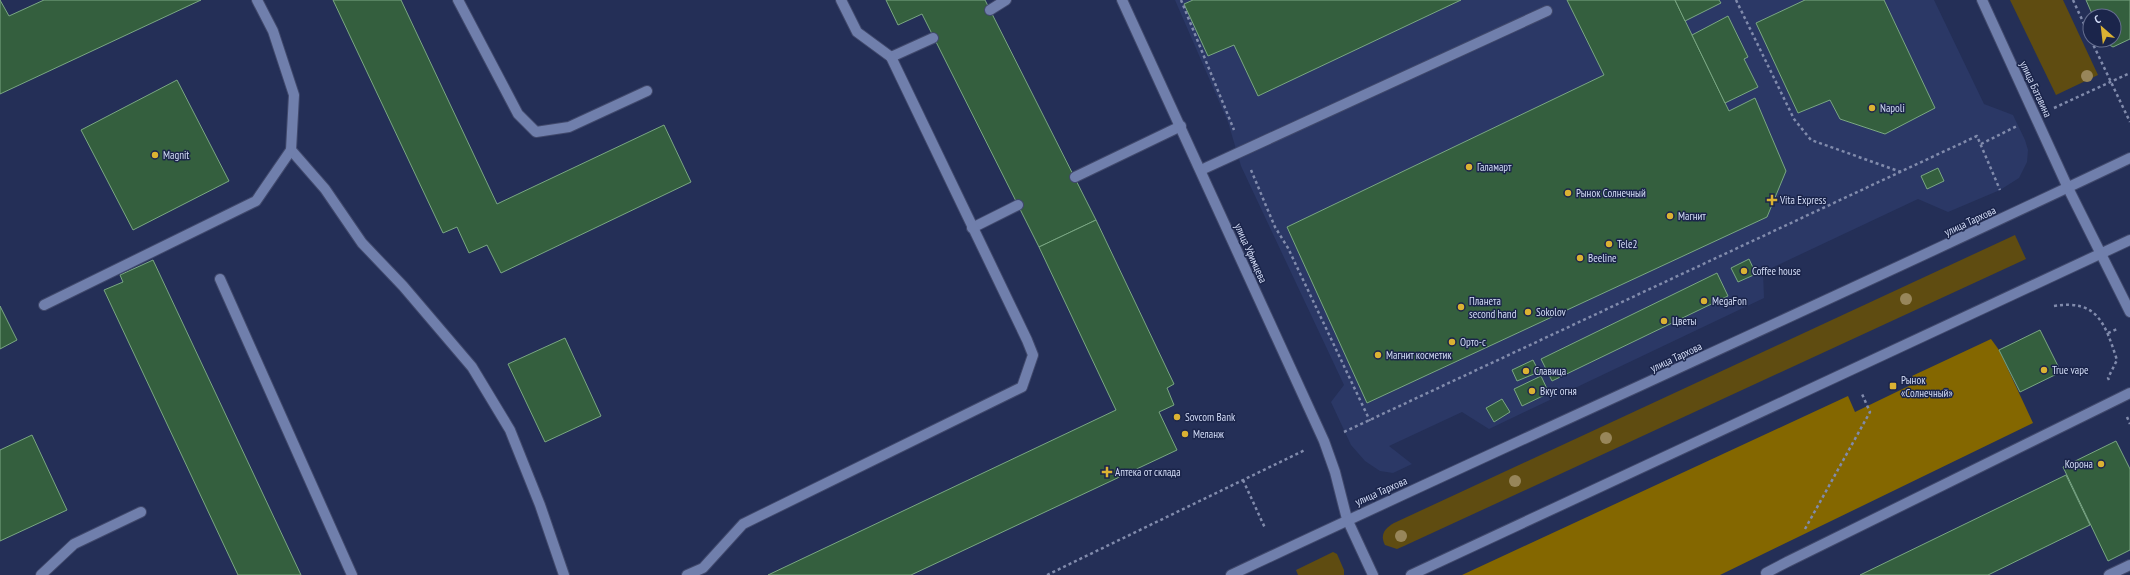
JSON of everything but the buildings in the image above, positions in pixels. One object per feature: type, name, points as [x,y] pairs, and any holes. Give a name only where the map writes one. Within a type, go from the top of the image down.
[{"type":"main road","points":[[44,305],[256,201],[291,150],[294,95],[273,31],[257,0]]},
{"type":"main road","points":[[458,0],[518,114],[536,132],[569,127],[647,91]]},
{"type":"main road","points":[[688,575],[703,568],[742,524],[1022,387],[1032,355],[1027,340],[891,57],[857,32],[841,0]]},
{"type":"main road","points":[[990,10],[1006,0]]},
{"type":"main road","name":"улица Уфимцева","points":[[1122,0],[1324,441],[1335,472],[1347,519],[1373,575]]},
{"type":"main road","name":"улица Батавина","points":[[1982,0],[2068,188],[2102,253],[2130,312]]},
{"type":"main road","points":[[1201,170],[1547,11]]},
{"type":"main road","points":[[891,57],[933,38]]},
{"type":"main road","points":[[1075,177],[1181,126]]},
{"type":"main road","points":[[291,150],[325,189],[362,243],[403,286],[472,367],[510,430],[540,505],[564,575]]},
{"type":"main road","name":"улица Тархова","points":[[1231,575],[1347,519],[1730,345],[2130,158]]},
{"type":"main road","points":[[972,228],[1018,205]]},
{"type":"main road","points":[[1410,575],[2130,240]]},
{"type":"main road","points":[[220,279],[352,575]]},
{"type":"main road","points":[[1767,575],[1766,572],[2117,397],[2130,393]]},
{"type":"main road","points":[[41,575],[74,544],[141,512]]},
{"type":"main road","points":[[2109,575],[2130,565]]},
{"type":"path","points":[[1181,0],[1242,151],[1275,227],[1288,248],[1370,421]]},
{"type":"path","points":[[1736,0],[1794,119],[1811,140],[1902,172]]},
{"type":"path","points":[[2073,0],[2082,20]]},
{"type":"path","points":[[2095,48],[2130,122]]},
{"type":"path","points":[[2054,108],[2130,72]]},
{"type":"path","points":[[1981,144],[2018,126]]},
{"type":"path","points":[[1344,432],[1977,136],[2000,190]]},
{"type":"path","points":[[2054,306],[2067,304],[2079,305],[2092,310],[2101,321],[2108,333],[2117,360],[2108,378],[2130,424]]},
{"type":"path","points":[[1787,562],[1870,412],[1862,394]]},
{"type":"path","points":[[1047,575],[1307,449]]},
{"type":"path","points":[[1243,480],[1265,528]]},
{"type":"shaded area","points":[[1175,0],[1934,0],[1984,104],[2013,115],[2028,150],[2027,162],[2019,178],[2000,190],[1948,212],[1918,199],[1763,272],[1764,298],[1489,429],[1462,412],[1389,446],[1412,464],[1393,473],[1380,471],[1365,461],[1351,445],[1331,402],[1344,385],[1241,166],[1228,122]]},
{"type":"shaded area","points":[[2010,0],[2063,0],[2082,41],[2082,48],[2085,48],[2098,75],[2056,95]]},
{"type":"shaded area","points":[[2015,235],[2026,259],[1404,546],[1397,549],[1385,545],[1383,538],[1384,532],[1394,523]]},
{"type":"shaded area","points":[[1991,339],[1999,350],[2033,423],[1720,575],[1462,575],[1848,396],[1855,412],[1915,383],[1912,376]]},
{"type":"shaded area","points":[[1333,552],[1337,554],[1344,570],[1344,575],[1298,575],[1296,570]]},
{"type":"place","name":"Napoli","points":[[1872,108]]},
{"type":"place","name":"Magnit","points":[[155,155]]},
{"type":"place","name":"Галамарт","points":[[1469,167]]},
{"type":"place","name":"Рынок Солнечный","points":[[1568,193]]},
{"type":"place","name":"Vita Express","points":[[1772,200]]},
{"type":"place","name":"Магнит","points":[[1670,216]]},
{"type":"place","name":"Tele2","points":[[1609,244]]},
{"type":"place","name":"Beeline","points":[[1580,258]]},
{"type":"place","name":"Coffee house","points":[[1744,271]]},
{"type":"place","name":"MegaFon","points":[[1704,301]]},
{"type":"place","name":"Планета second hand","points":[[1461,307]]},
{"type":"place","name":"Sokolov","points":[[1528,312]]},
{"type":"place","name":"Цветы","points":[[1664,321]]},
{"type":"place","name":"Орто-с","points":[[1452,342]]},
{"type":"place","name":"Магнит косметик","points":[[1378,355]]},
{"type":"place","name":"True vape","points":[[2044,370]]},
{"type":"place","name":"Славица","points":[[1526,371]]},
{"type":"place","name":"Рынок «Солнечный»","points":[[1893,386]]},
{"type":"place","name":"Вкус огня","points":[[1532,391]]},
{"type":"place","name":"Sovcom Bank","points":[[1177,417]]},
{"type":"place","name":"Меланж","points":[[1185,434]]},
{"type":"place","name":"Корона","points":[[2101,464]]},
{"type":"place","name":"Аптека от склада","points":[[1107,472]]}]
